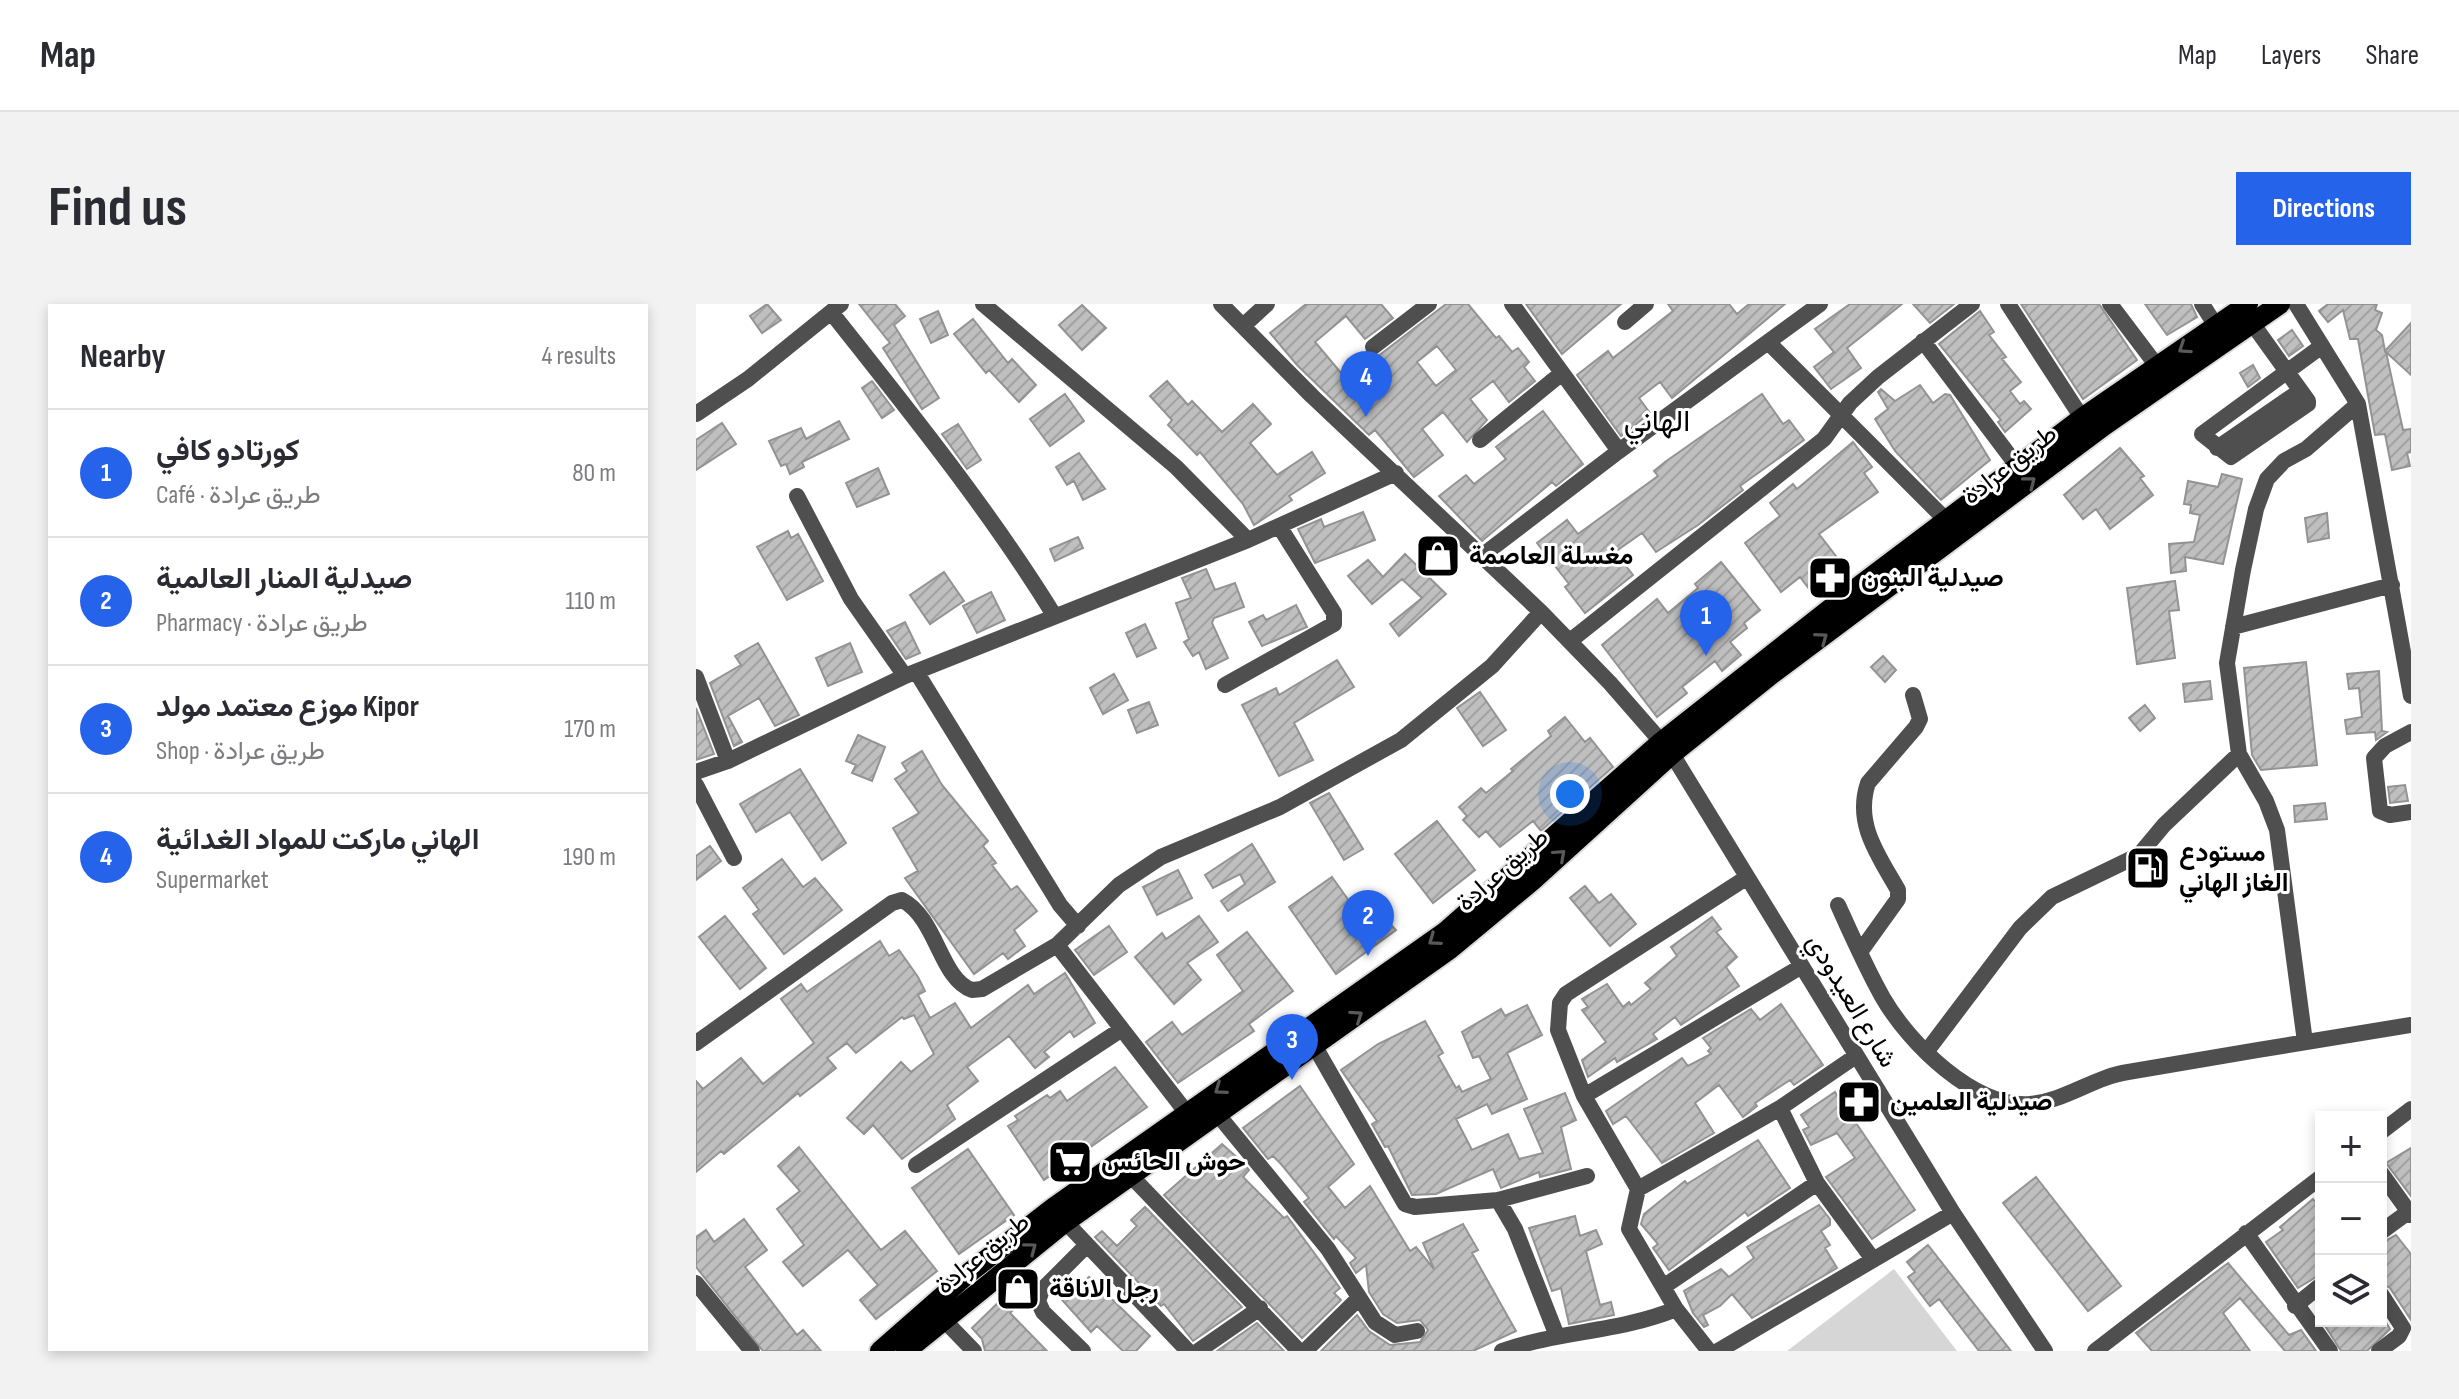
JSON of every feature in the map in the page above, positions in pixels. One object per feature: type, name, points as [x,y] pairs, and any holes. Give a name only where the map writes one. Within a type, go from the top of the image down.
[{"type":"main road","name":"طريق عرادة","points":[[906,1351],[1059,1216],[1186,1112],[1445,932],[1859,586],[1948,522],[2082,418],[2216,326],[2280,304]]},
{"type":"main road","name":"طريق عرادة","points":[[880,1351],[970,1272],[1059,1216],[1132,1177],[1450,949],[1532,881],[1666,748],[1772,674],[2250,314]]},
{"type":"street","points":[[983,304],[1176,467],[1248,540]]},
{"type":"street","name":"شارع العيدودي","points":[[1221,304],[1541,612],[1666,748],[1953,1213],[2045,1351]]},
{"type":"street","points":[[1243,326],[1267,304]]},
{"type":"street","points":[[1373,347],[1429,304]]},
{"type":"street","points":[[1512,304],[1619,451]]},
{"type":"street","points":[[1625,322],[1646,304]]},
{"type":"street","points":[[1483,555],[1820,304]]},
{"type":"street","points":[[1570,641],[1824,439],[1842,413],[1878,377],[1972,304]]},
{"type":"street","points":[[2008,304],[2082,418]]},
{"type":"street","points":[[2110,304],[2157,366]]},
{"type":"street","points":[[2202,304],[2216,326]]},
{"type":"street","points":[[2296,304],[2358,404],[2411,696]]},
{"type":"street","points":[[696,414],[748,379],[836,308],[1013,548],[1054,615]]},
{"type":"street","points":[[2250,314],[2286,372],[2300,391],[2217,448],[2202,434],[2286,372],[2322,346]]},
{"type":"street","points":[[1923,341],[2018,467]]},
{"type":"street","points":[[1768,342],[1948,522]]},
{"type":"street","points":[[1480,440],[1562,373]]},
{"type":"street","points":[[2305,1042],[2277,830],[2266,801],[2239,754],[2227,663],[2254,520],[2267,479],[2284,461],[2306,449],[2358,404]]},
{"type":"street","points":[[696,772],[728,761],[911,674],[1248,540],[1396,473]]},
{"type":"street","points":[[797,496],[851,599],[911,674],[1051,893],[1078,926]]},
{"type":"street","points":[[1225,685],[1334,624],[1334,613],[1279,526]]},
{"type":"street","points":[[2233,627],[2392,585]]},
{"type":"street","points":[[696,1043],[892,903],[902,900],[919,912],[959,982],[972,990],[982,989],[1057,945],[1119,885],[1161,857],[1280,807],[1401,740],[1492,666],[1541,612]]},
{"type":"street","points":[[696,677],[728,761]]},
{"type":"street","points":[[1860,952],[1898,899],[1898,890],[1867,835],[1864,794],[1868,783],[1920,719],[1913,695]]},
{"type":"street","points":[[2411,732],[2385,746],[2374,758],[2380,811],[2390,815],[2411,812]]},
{"type":"street","points":[[1927,1051],[2020,928],[2052,897],[2139,855],[2164,825],[2239,754]]},
{"type":"street","points":[[696,785],[734,858]]},
{"type":"street","points":[[1709,1351],[1676,1309],[1629,1229],[1638,1189],[1584,1096],[1558,1030],[1560,1003],[1566,994],[1746,878]]},
{"type":"street","points":[[1838,905],[1884,1000],[1927,1051],[1953,1076],[1984,1096],[2026,1104],[2052,1101],[2121,1073],[2411,1025]]},
{"type":"street","points":[[1057,945],[1186,1112]]},
{"type":"street","points":[[1584,1096],[1802,966]]},
{"type":"street","points":[[916,1165],[1122,1029]]},
{"type":"street","points":[[1314,1045],[1405,1204],[1415,1207],[1498,1200],[1587,1176]]},
{"type":"street","points":[[1638,1189],[1780,1108],[1856,1056]]},
{"type":"street","points":[[1780,1108],[1817,1183],[1872,1258]]},
{"type":"street","points":[[2387,1127],[2411,1109]]},
{"type":"street","points":[[1219,1116],[1328,1249],[1375,1322],[1395,1335],[1417,1331]]},
{"type":"street","points":[[1132,1177],[1299,1351]]},
{"type":"street","points":[[2095,1351],[2315,1181]]},
{"type":"street","points":[[2387,1181],[2410,1212],[2387,1228]]},
{"type":"street","points":[[1663,1287],[1817,1183]]},
{"type":"street","points":[[1498,1200],[1515,1229],[1557,1336]]},
{"type":"street","points":[[1718,1351],[1953,1213]]},
{"type":"street","points":[[1059,1216],[1188,1351]]},
{"type":"street","points":[[2246,1233],[2295,1306],[2330,1351]]},
{"type":"street","points":[[1083,1351],[1043,1312],[1038,1301],[1042,1290],[1086,1246]]},
{"type":"street","points":[[696,1283],[752,1351]]},
{"type":"street","points":[[2295,1306],[2315,1290]]},
{"type":"street","points":[[1305,1351],[1359,1298]]},
{"type":"street","points":[[2379,1351],[2399,1336],[2403,1328],[2387,1303]]},
{"type":"street","points":[[1198,1351],[1260,1308]]},
{"type":"street","points":[[1502,1351],[1557,1336],[1633,1324],[1676,1309]]},
{"type":"street","points":[[943,1319],[974,1351]]},
{"type":"street","points":[[1747,1351],[1754,1332]]},
{"type":"shaded area","points":[[1894,1269],[1957,1351],[1787,1351]]},
{"type":"building","points":[[767,304],[781,320],[762,333],[750,316]]},
{"type":"building","points":[[859,304],[895,304],[905,316],[894,325],[939,398],[922,409],[883,348],[890,343]]},
{"type":"building","points":[[1306,304],[1381,304],[1393,318],[1365,339],[1346,316],[1315,342],[1347,380],[1446,304],[1468,304],[1496,338],[1499,336],[1512,352],[1518,348],[1529,362],[1524,367],[1535,381],[1509,402],[1493,381],[1470,399],[1487,420],[1467,442],[1443,412],[1422,429],[1443,455],[1414,477],[1375,430],[1369,435],[1297,365],[1270,333]],"holes":[[[1437,346],[1456,370],[1436,386],[1417,362]]]},
{"type":"building","points":[[1526,304],[1621,304],[1562,354]]},
{"type":"building","points":[[1668,304],[1729,304],[1737,314],[1749,304],[1785,304],[1672,398],[1660,382],[1639,398],[1650,413],[1621,436],[1577,375],[1608,351],[1613,358],[1673,311]]},
{"type":"building","points":[[1850,304],[1902,304],[1847,348],[1861,368],[1831,389],[1814,367],[1834,352],[1815,329]]},
{"type":"building","points":[[1913,304],[1954,304],[1930,323]]},
{"type":"building","points":[[2021,304],[2099,304],[2137,360],[2083,399]]},
{"type":"building","points":[[2145,304],[2191,304],[2197,317],[2167,335]]},
{"type":"building","points":[[2328,304],[2377,304],[2375,310],[2382,313],[2376,330],[2382,335],[2385,351],[2411,323],[2411,375],[2386,352],[2403,430],[2411,429],[2411,452],[2407,453],[2410,466],[2392,470],[2385,434],[2375,435],[2358,339],[2350,339],[2343,310],[2328,322],[2319,311]]},
{"type":"building","points":[[1082,305],[1106,328],[1082,350],[1059,325]]},
{"type":"building","points":[[938,311],[948,335],[931,343],[920,319]]},
{"type":"building","points":[[1980,311],[1994,332],[1989,335],[2006,357],[2002,359],[2021,382],[2010,391],[2020,404],[2024,401],[2031,409],[2005,432],[1998,422],[2001,420],[1939,344]]},
{"type":"building","points":[[973,319],[1008,363],[1012,359],[1036,385],[1019,402],[989,370],[986,373],[954,334]]},
{"type":"building","points":[[2292,330],[2303,346],[2289,356],[2278,340]]},
{"type":"building","points":[[2253,365],[2260,378],[2248,387],[2240,373]]},
{"type":"building","points":[[872,381],[894,410],[882,418],[862,388]]},
{"type":"building","points":[[1167,381],[1188,405],[1192,401],[1222,432],[1253,404],[1271,424],[1250,443],[1277,475],[1312,452],[1325,473],[1289,496],[1292,500],[1254,525],[1243,504],[1200,452],[1197,455],[1168,425],[1172,420],[1150,396]]},
{"type":"building","points":[[1920,385],[1933,403],[1945,394],[1950,395],[1990,460],[1941,500],[1895,451],[1875,419],[1888,409],[1878,392],[1881,389],[1895,401]]},
{"type":"building","points":[[1065,394],[1084,421],[1050,446],[1030,419]]},
{"type":"building","points":[[1762,394],[1783,424],[1789,420],[1804,440],[1740,486],[1743,490],[1698,525],[1656,552],[1642,533],[1615,552],[1633,575],[1585,613],[1565,587],[1569,584],[1537,543],[1567,520],[1578,534],[1658,476],[1654,471],[1665,462]]},
{"type":"building","points":[[1543,411],[1583,464],[1556,486],[1552,482],[1482,541],[1439,496],[1466,475],[1474,484],[1506,459],[1496,447]]},
{"type":"building","points":[[839,421],[849,439],[802,462],[804,467],[790,474],[786,464],[781,466],[769,441],[801,428],[806,439]]},
{"type":"building","points":[[722,423],[736,444],[696,470],[696,440]]},
{"type":"building","points":[[958,424],[981,460],[967,469],[942,434]]},
{"type":"building","points":[[1853,442],[1872,467],[1864,473],[1878,492],[1819,534],[1849,573],[1816,598],[1800,577],[1781,592],[1745,543],[1780,516],[1770,503],[1793,484],[1797,489]]},
{"type":"building","points":[[2120,448],[2144,476],[2140,478],[2153,495],[2110,529],[2096,509],[2083,519],[2064,495]]},
{"type":"building","points":[[1079,453],[1105,489],[1083,500],[1074,481],[1067,485],[1056,467]]},
{"type":"building","points":[[878,468],[889,494],[857,507],[846,483]]},
{"type":"building","points":[[2222,474],[2242,479],[2223,564],[2185,557],[2186,571],[2171,573],[2169,544],[2194,542],[2200,515],[2190,513],[2191,505],[2184,504],[2188,481],[2218,487]]},
{"type":"building","points":[[1363,512],[1375,540],[1315,563],[1298,529],[1321,519],[1324,527]]},
{"type":"building","points":[[2327,513],[2329,538],[2308,542],[2305,518]]},
{"type":"building","points":[[788,531],[791,538],[798,534],[823,581],[787,600],[757,547]]},
{"type":"building","points":[[1078,537],[1083,548],[1055,561],[1050,549]]},
{"type":"building","points":[[1405,554],[1446,594],[1399,636],[1390,624],[1422,598],[1402,579],[1372,604],[1348,576],[1368,560],[1383,577]]},
{"type":"building","points":[[1721,562],[1760,610],[1744,623],[1747,628],[1730,642],[1741,655],[1722,671],[1715,661],[1682,687],[1687,693],[1657,717],[1602,645],[1657,599],[1668,613],[1698,588],[1695,584]]},
{"type":"building","points":[[1206,569],[1215,590],[1235,583],[1244,607],[1214,618],[1212,623],[1228,658],[1206,669],[1199,652],[1193,656],[1184,642],[1189,639],[1176,603],[1191,598],[1182,578]]},
{"type":"building","points":[[944,572],[964,601],[930,624],[910,595]]},
{"type":"building","points":[[2175,581],[2179,610],[2169,611],[2175,658],[2137,664],[2127,588]]},
{"type":"building","points":[[991,592],[1005,620],[977,633],[963,606]]},
{"type":"building","points":[[1296,605],[1307,627],[1262,646],[1249,622],[1263,615],[1266,620]]},
{"type":"building","points":[[905,622],[920,653],[906,659],[887,631]]},
{"type":"building","points":[[1145,624],[1156,648],[1137,657],[1126,633]]},
{"type":"building","points":[[758,643],[799,715],[775,726],[759,698],[728,716],[742,742],[734,746],[710,683],[741,665],[735,656]]},
{"type":"building","points":[[850,643],[862,672],[828,686],[816,658]]},
{"type":"building","points":[[1883,656],[1896,670],[1885,682],[1871,667]]},
{"type":"building","points":[[1337,660],[1354,687],[1294,723],[1313,760],[1279,776],[1242,705],[1276,688],[1279,695]]},
{"type":"building","points":[[2306,662],[2317,765],[2261,770],[2252,755],[2244,668]]},
{"type":"building","points":[[2379,671],[2382,731],[2387,732],[2376,740],[2375,732],[2347,734],[2345,720],[2362,717],[2359,688],[2349,689],[2347,674]]},
{"type":"building","points":[[1114,674],[1128,700],[1103,714],[1090,688]]},
{"type":"building","points":[[2210,681],[2212,699],[2185,702],[2183,684]]},
{"type":"building","points":[[1480,692],[1506,730],[1483,746],[1457,708]]},
{"type":"building","points":[[1149,702],[1158,725],[1137,733],[1128,710]]},
{"type":"building","points":[[2145,705],[2155,718],[2140,731],[2129,718]]},
{"type":"building","points":[[696,708],[714,754],[696,760]]},
{"type":"building","points":[[1565,717],[1585,742],[1590,738],[1613,767],[1541,831],[1533,821],[1500,847],[1486,831],[1479,837],[1463,820],[1467,816],[1459,807],[1481,788],[1486,793],[1513,771],[1511,769],[1551,736],[1548,731]]},
{"type":"building","points":[[858,735],[885,747],[872,781],[852,773],[856,765],[846,761]]},
{"type":"building","points":[[922,751],[942,785],[988,841],[983,846],[996,863],[992,865],[1011,890],[1017,886],[1037,911],[1014,930],[1025,946],[1008,959],[1003,953],[974,974],[905,878],[918,871],[893,828],[919,813],[895,779],[907,771],[902,763]]},
{"type":"building","points":[[800,769],[846,843],[822,860],[790,812],[756,832],[740,804]]},
{"type":"building","points":[[2405,785],[2408,801],[2390,803],[2388,787]]},
{"type":"building","points":[[1329,793],[1363,849],[1344,860],[1310,803]]},
{"type":"building","points":[[2325,803],[2327,819],[2295,822],[2294,806]]},
{"type":"building","points":[[1437,821],[1475,870],[1433,903],[1395,854]]},
{"type":"building","points":[[1252,844],[1275,882],[1228,911],[1221,901],[1245,884],[1240,874],[1213,888],[1205,875]]},
{"type":"building","points":[[710,846],[721,861],[696,880],[696,856]]},
{"type":"building","points":[[782,859],[803,887],[815,878],[842,910],[784,954],[753,914],[759,910],[743,888]]},
{"type":"building","points":[[1178,870],[1192,898],[1157,915],[1143,887]]},
{"type":"building","points":[[1332,877],[1362,919],[1372,911],[1380,921],[1385,918],[1396,930],[1336,974],[1289,907]]},
{"type":"building","points":[[1585,886],[1599,903],[1611,894],[1636,924],[1610,946],[1570,898]]},
{"type":"building","points":[[725,916],[766,968],[740,989],[699,937]]},
{"type":"building","points":[[1199,916],[1218,942],[1187,963],[1201,980],[1174,1004],[1135,957],[1162,933],[1166,939]]},
{"type":"building","points":[[1712,917],[1721,929],[1716,932],[1737,957],[1726,967],[1739,986],[1681,1025],[1675,1017],[1653,1034],[1657,1039],[1617,1062],[1615,1058],[1588,1077],[1582,1060],[1606,1042],[1582,1010],[1588,1007],[1582,999],[1607,984],[1623,1007],[1629,1002],[1631,1005],[1651,989],[1645,983],[1677,956],[1671,947]]},
{"type":"building","points":[[1109,926],[1127,952],[1094,975],[1075,950]]},
{"type":"building","points":[[1247,932],[1293,991],[1249,1024],[1254,1031],[1178,1083],[1146,1042],[1172,1022],[1182,1035],[1243,991],[1217,955]]},
{"type":"building","points":[[880,941],[889,956],[899,950],[918,977],[925,991],[918,995],[930,1018],[955,1003],[971,1028],[1028,985],[1034,994],[1065,973],[1095,1023],[1074,1037],[1070,1031],[1044,1052],[1049,1057],[1035,1068],[1009,1036],[967,1067],[978,1081],[947,1105],[955,1119],[902,1159],[873,1125],[864,1134],[847,1118],[901,1062],[911,1072],[934,1054],[914,1015],[902,1017],[856,1053],[847,1043],[827,1058],[836,1068],[800,1096],[798,1093],[724,1154],[721,1151],[696,1172],[696,1081],[703,1089],[741,1058],[763,1084],[814,1043],[781,999],[801,984],[807,992]]},
{"type":"building","points":[[1781,1004],[1823,1065],[1794,1085],[1790,1080],[1755,1103],[1757,1106],[1743,1117],[1719,1085],[1695,1103],[1714,1133],[1662,1163],[1626,1116],[1613,1124],[1606,1111],[1682,1058],[1688,1066],[1711,1054],[1708,1051],[1711,1048],[1703,1038],[1751,1009],[1760,1020]]},
{"type":"building","points":[[1527,1005],[1542,1035],[1507,1053],[1527,1099],[1492,1114],[1487,1104],[1456,1119],[1472,1150],[1508,1134],[1519,1159],[1543,1153],[1524,1109],[1565,1093],[1576,1120],[1561,1127],[1571,1169],[1540,1177],[1539,1172],[1501,1188],[1493,1169],[1436,1194],[1412,1195],[1388,1146],[1385,1147],[1372,1124],[1377,1121],[1341,1070],[1378,1044],[1425,1021],[1443,1053],[1438,1056],[1456,1088],[1459,1086],[1462,1092],[1491,1079],[1479,1056],[1473,1058],[1462,1032],[1501,1009],[1505,1016]]},
{"type":"building","points":[[1115,1067],[1147,1107],[1044,1180],[1008,1126],[1018,1120],[1015,1116],[1047,1095],[1050,1098],[1060,1091],[1067,1101]]},
{"type":"building","points":[[1300,1086],[1354,1164],[1328,1187],[1345,1208],[1370,1186],[1410,1251],[1416,1247],[1434,1269],[1423,1243],[1463,1224],[1478,1250],[1472,1253],[1516,1331],[1473,1351],[1321,1351],[1357,1315],[1369,1331],[1390,1345],[1420,1342],[1428,1330],[1420,1320],[1397,1323],[1383,1314],[1369,1292],[1366,1265],[1356,1273],[1350,1263],[1356,1258],[1336,1236],[1334,1239],[1304,1202],[1309,1198],[1281,1164],[1273,1156],[1268,1159],[1243,1128]]},
{"type":"building","points":[[1835,1092],[1915,1210],[1872,1239],[1826,1177],[1855,1158],[1837,1133],[1811,1145],[1803,1130],[1809,1127],[1801,1115]]},
{"type":"building","points":[[1758,1140],[1790,1188],[1748,1216],[1745,1212],[1669,1270],[1653,1248],[1658,1244],[1641,1224],[1644,1214],[1685,1181],[1687,1184]]},
{"type":"building","points":[[1222,1144],[1249,1170],[1243,1177],[1284,1218],[1287,1216],[1340,1288],[1334,1293],[1341,1300],[1302,1338],[1164,1195]]},
{"type":"building","points":[[799,1147],[881,1250],[905,1231],[937,1271],[876,1319],[860,1300],[878,1285],[848,1250],[803,1286],[783,1262],[804,1245],[777,1209],[800,1191],[778,1166]]},
{"type":"building","points":[[2411,1148],[2411,1196],[2387,1164]]},
{"type":"building","points":[[968,1149],[1014,1215],[959,1254],[912,1188]]},
{"type":"building","points":[[2036,1177],[2121,1286],[2088,1311],[2003,1203]]},
{"type":"building","points":[[2313,1199],[2315,1202],[2315,1278],[2298,1288],[2266,1242],[2283,1230],[2280,1227]]},
{"type":"building","points":[[1819,1205],[1830,1219],[1830,1225],[1821,1231],[1830,1245],[1825,1248],[1837,1268],[1752,1318],[1732,1294],[1720,1306],[1703,1315],[1708,1325],[1704,1327],[1693,1313],[1684,1291],[1721,1269],[1729,1277],[1754,1258],[1747,1247]]},
{"type":"building","points":[[1145,1207],[1242,1307],[1193,1341],[1164,1304],[1161,1306],[1095,1237],[1102,1231],[1117,1246],[1137,1226],[1131,1220]]},
{"type":"building","points":[[1575,1216],[1580,1236],[1596,1230],[1602,1244],[1586,1251],[1600,1305],[1611,1302],[1614,1315],[1569,1324],[1561,1288],[1552,1291],[1529,1228]]},
{"type":"building","points":[[744,1219],[767,1250],[745,1267],[797,1335],[803,1330],[821,1351],[763,1351],[696,1267],[696,1237],[706,1230],[714,1242]]},
{"type":"building","points":[[2396,1235],[2411,1254],[2411,1320],[2387,1286],[2387,1240]]},
{"type":"building","points":[[1928,1245],[2011,1351],[1979,1351],[1939,1299],[1930,1306],[1908,1277],[1915,1272],[1907,1262]]},
{"type":"building","points":[[2228,1263],[2289,1335],[2301,1330],[2316,1351],[2285,1351],[2240,1298],[2223,1313],[2250,1351],[2152,1351],[2136,1333]]},
{"type":"building","points":[[1072,1276],[1081,1285],[1089,1277],[1150,1336],[1136,1351],[1123,1351],[1097,1326],[1091,1332],[1055,1292]]},
{"type":"building","points":[[1006,1295],[1017,1306],[1010,1313],[1047,1351],[985,1351],[982,1339],[972,1328]]},
{"type":"building","points":[[1257,1323],[1284,1351],[1217,1351]]},
{"type":"building","points":[[2387,1324],[2390,1329],[2367,1351],[2341,1351],[2326,1327],[2387,1327]]},
{"type":"place","name":"الهاني ماركت للمواد الغدائية","points":[[1366,417]]},
{"type":"place","name":"مغسلة العاصمة","points":[[1438,556]]},
{"type":"place","name":"صيدلية البنون","points":[[1830,578]]},
{"type":"place","name":"كورتادو كافي","points":[[1706,656]]},
{"type":"place","name":"مستودع الغاز الهاني","points":[[2148,868]]},
{"type":"place","name":"صيدلية المنار العالمية","points":[[1368,956]]},
{"type":"place","name":"موزع معتمد مولد Kipor","points":[[1292,1080]]},
{"type":"place","name":"صيدلية العلمين","points":[[1859,1102]]},
{"type":"place","name":"حوش الحائس","points":[[1070,1162]]},
{"type":"place","name":"رجل الاناقة","points":[[1018,1289]]},
{"type":"district","name":"الهاني","points":[[1657,422]]}]
